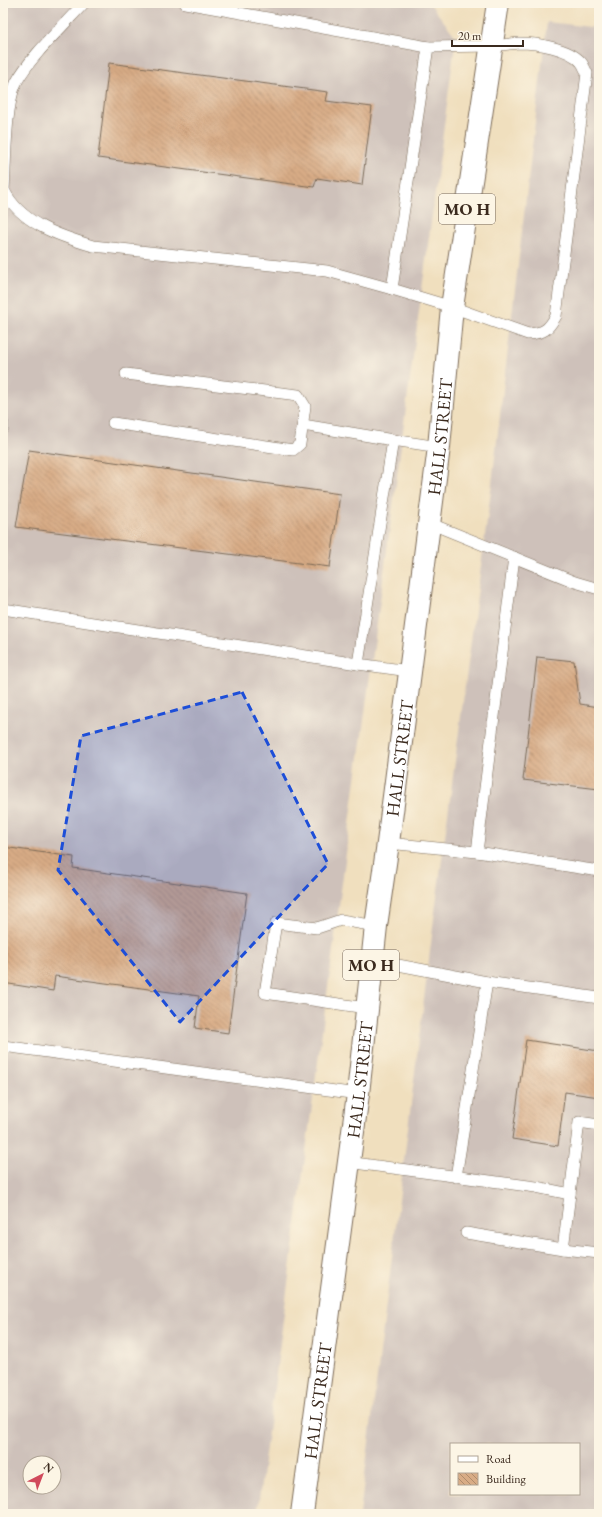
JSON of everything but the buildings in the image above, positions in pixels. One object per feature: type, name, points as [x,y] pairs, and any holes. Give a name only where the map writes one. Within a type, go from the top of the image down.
[{"type":"main road","name":"HALL STREET","points":[[302,1514],[347,1162],[358,1094],[366,1008],[376,926],[439,447],[452,306],[498,3]]},
{"type":"lane","points":[[84,3],[24,70],[16,84],[10,105],[4,190],[9,201],[35,223],[69,239],[93,246],[327,271],[452,306],[528,334],[540,333],[550,326],[556,316],[587,73],[581,62],[558,49],[532,43],[492,46],[428,47],[185,3]]},
{"type":"lane","points":[[392,289],[428,47]]},
{"type":"lane","points":[[113,423],[293,450],[300,444],[305,406],[298,395],[126,374]]},
{"type":"lane","points":[[303,425],[439,447]]},
{"type":"lane","points":[[358,664],[393,440]]},
{"type":"lane","points":[[429,523],[575,582],[599,589]]},
{"type":"lane","points":[[477,852],[514,557]]},
{"type":"lane","points":[[3,609],[409,672]]},
{"type":"lane","points":[[388,843],[477,852],[599,870]]},
{"type":"lane","points":[[366,1008],[265,993],[276,923],[317,928],[341,920],[376,926]]},
{"type":"lane","points":[[372,960],[487,982],[599,998]]},
{"type":"lane","points":[[456,1176],[487,982]]},
{"type":"lane","points":[[3,1046],[358,1094]]},
{"type":"lane","points":[[563,1249],[579,1122],[599,1125]]},
{"type":"lane","points":[[347,1162],[536,1187],[570,1194]]},
{"type":"lane","points":[[466,1233],[599,1254]]},
{"type":"highlighted area","points":[[242,692],[328,864],[180,1022],[58,870],[81,736]]},
{"type":"shaded area","points":[[3,3],[423,3],[431,5],[456,37],[257,1514],[3,1514]]},
{"type":"shaded area","points":[[547,22],[599,28],[599,1514],[360,1514],[434,919],[491,491]]}]
